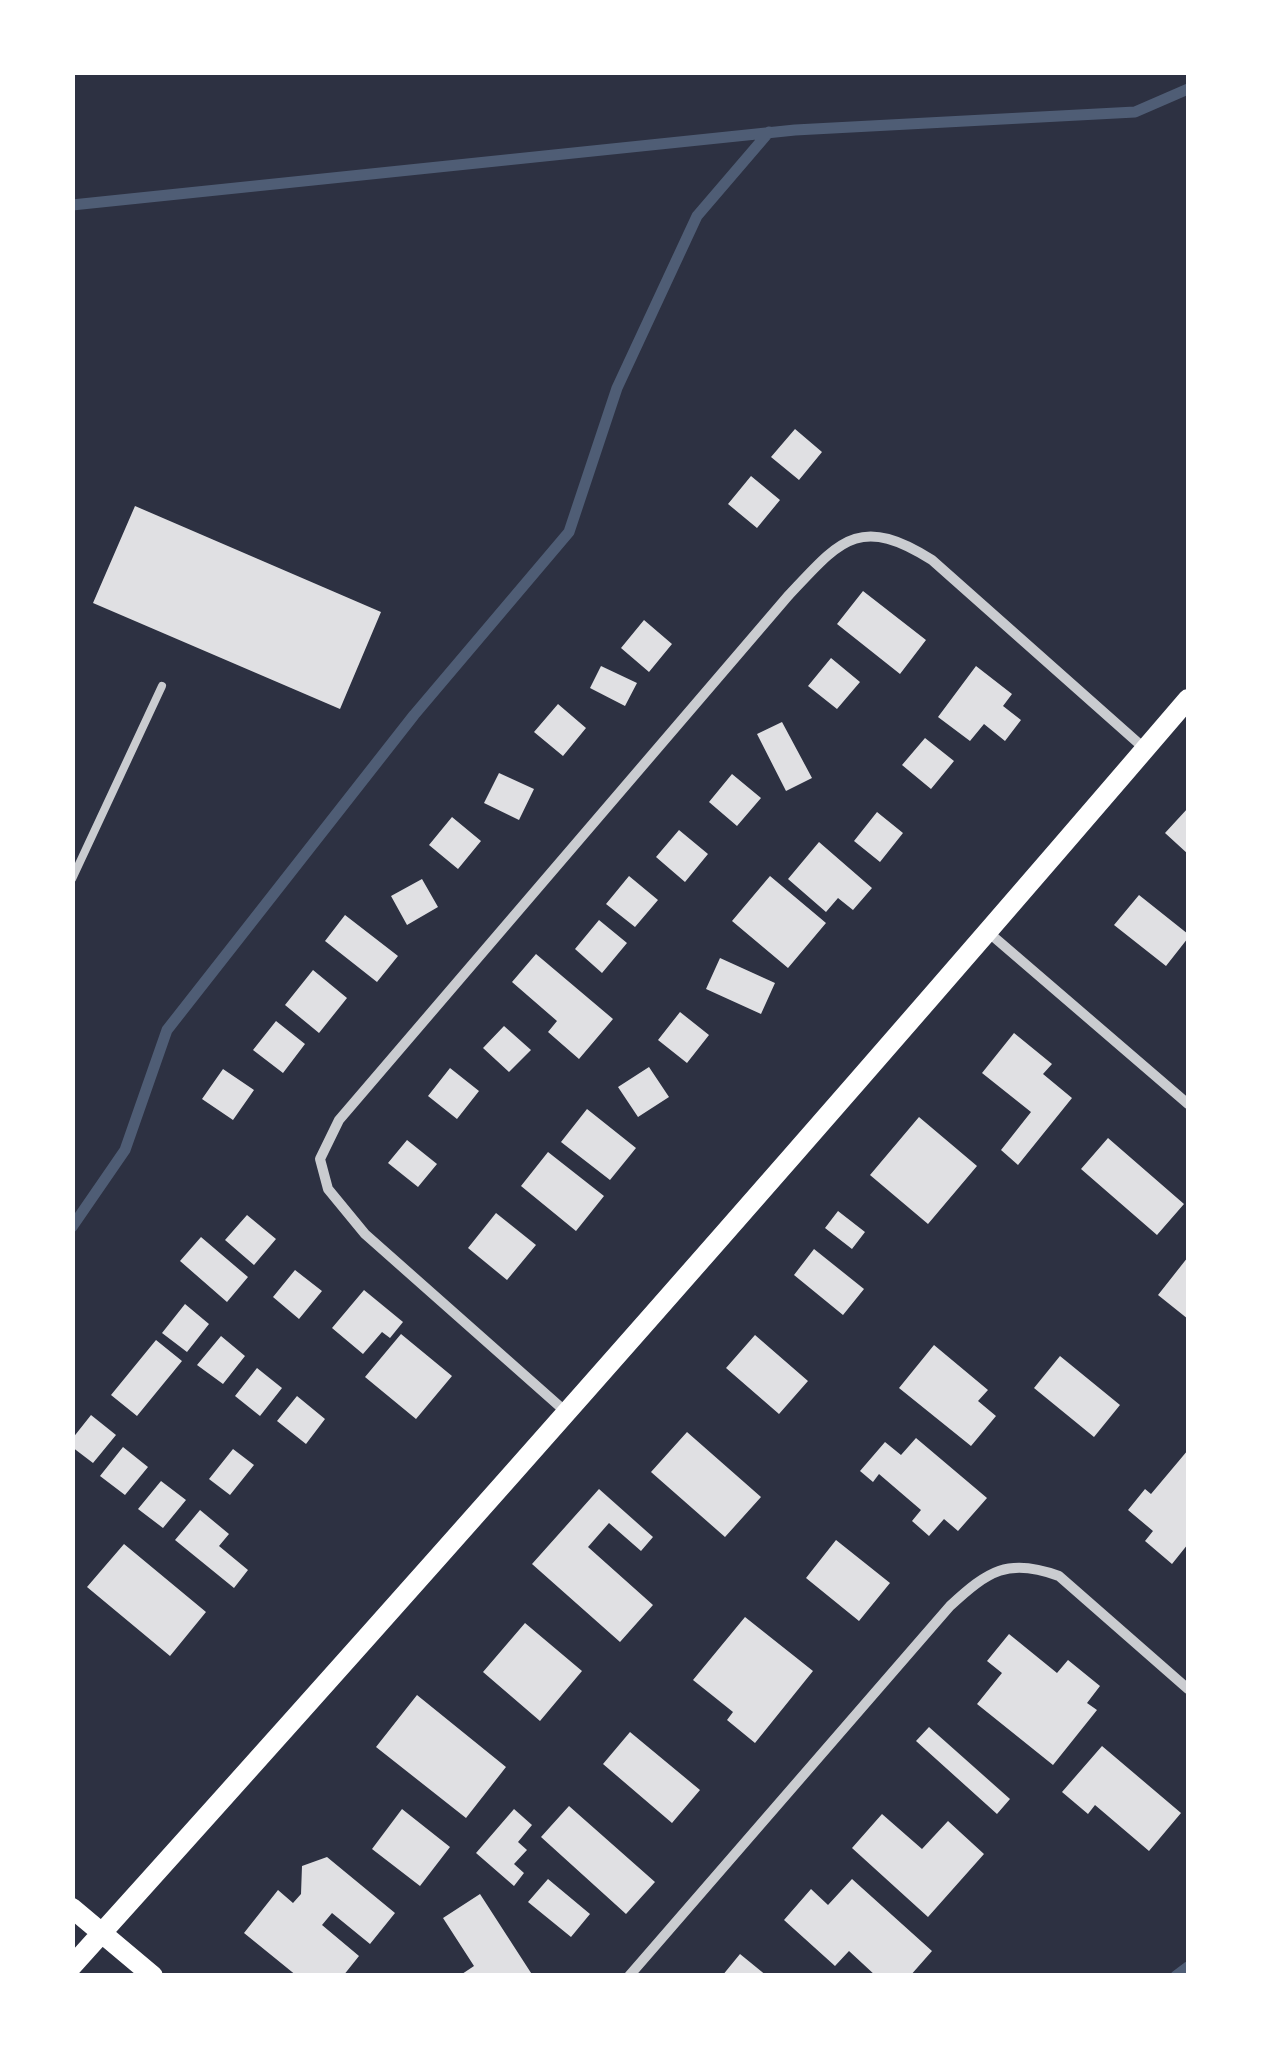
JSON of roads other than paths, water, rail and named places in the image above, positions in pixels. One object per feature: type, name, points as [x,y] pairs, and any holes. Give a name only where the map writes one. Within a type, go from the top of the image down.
[{"type":"main road","points":[[72,1966],[566,1412],[1188,699]]},
{"type":"main road","points":[[72,1908],[153,1976]]},
{"type":"street","points":[[566,1412],[364,1234],[328,1189],[320,1159],[339,1120],[788,596],[826,556],[850,539],[876,536],[908,545],[932,560],[1145,749]]},
{"type":"street","points":[[988,932],[1188,1104]]},
{"type":"street","points":[[629,1976],[950,1606],[984,1578],[1004,1568],[1020,1566],[1059,1576],[1188,1689]]},
{"type":"lane","points":[[72,879],[162,686]]},
{"type":"waterway","points":[[72,205],[795,130],[1135,112],[1188,89]]},
{"type":"waterway","points":[[72,1227],[125,1150],[167,1030],[414,715],[569,532],[617,388],[697,216],[769,132]]},
{"type":"waterway","points":[[1176,1976],[1188,1967]]}]
